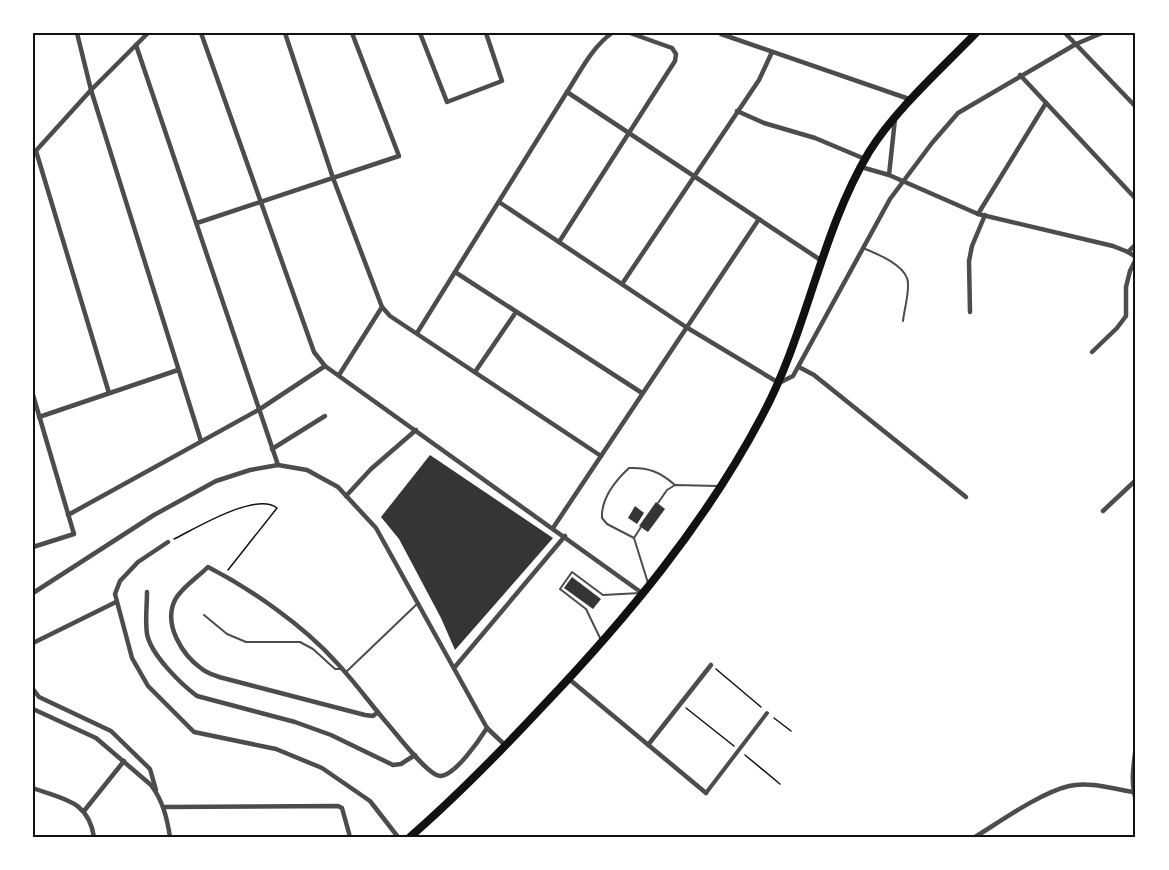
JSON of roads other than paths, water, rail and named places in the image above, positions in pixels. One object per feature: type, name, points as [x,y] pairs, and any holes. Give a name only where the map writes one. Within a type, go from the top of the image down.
[{"type":"highway","points":[[410,837],[506,746],[569,679],[642,593],[707,508],[743,451],[779,383],[822,261],[851,187],[863,163],[895,119],[976,33]]},
{"type":"street","points":[[77,33],[91,90],[201,441]]},
{"type":"street","points":[[109,393],[34,152],[148,33]]},
{"type":"street","points":[[201,33],[314,352],[325,366],[642,593]]},
{"type":"street","points":[[285,33],[333,178],[382,307],[390,316],[601,456]]},
{"type":"street","points":[[197,223],[399,156],[352,33]]},
{"type":"street","points":[[420,33],[447,102],[502,81],[486,33]]},
{"type":"street","points":[[417,333],[592,53],[604,38],[612,33]]},
{"type":"street","points":[[559,242],[675,61],[676,54],[672,48],[630,33]]},
{"type":"street","points":[[1065,33],[1136,107]]},
{"type":"street","points":[[499,202],[686,327],[779,383],[793,376],[799,367],[890,199],[958,113],[1020,75],[1076,44],[1102,33]]},
{"type":"street","points":[[721,34],[912,100]]},
{"type":"street","points":[[136,45],[278,465]]},
{"type":"street","points":[[622,284],[759,80],[772,52]]},
{"type":"street","points":[[1020,75],[1136,200]]},
{"type":"street","points":[[567,92],[822,261]]},
{"type":"street","points":[[978,214],[1046,104]]},
{"type":"street","points":[[737,111],[764,123],[815,138],[863,163],[978,214],[1113,246],[1128,252],[1136,258],[1126,287],[1126,316],[1092,352]]},
{"type":"street","points":[[889,175],[895,119]]},
{"type":"street","points":[[969,312],[969,261],[972,246],[985,215]]},
{"type":"street","points":[[553,528],[759,219]]},
{"type":"street","points":[[1128,252],[1136,244]]},
{"type":"street","points":[[455,272],[642,393]]},
{"type":"street","points":[[339,375],[382,307]]},
{"type":"street","points":[[476,372],[516,312]]},
{"type":"street","points":[[68,515],[260,410],[325,366]]},
{"type":"street","points":[[799,367],[814,375],[966,497]]},
{"type":"street","points":[[39,417],[178,370]]},
{"type":"street","points":[[33,395],[74,534],[33,547]]},
{"type":"street","points":[[272,449],[325,417]]},
{"type":"street","points":[[346,496],[371,469],[416,430]]},
{"type":"street","points":[[33,593],[154,515],[216,481],[250,470],[278,465],[307,470],[338,487],[376,528],[487,728],[506,746]]},
{"type":"street","points":[[1103,511],[1136,480]]},
{"type":"street","points":[[454,668],[565,536]]},
{"type":"street","points":[[168,542],[138,562],[120,581],[115,594],[132,658],[148,686],[194,732],[276,749],[322,768],[370,801],[398,837]]},
{"type":"street","points":[[378,712],[373,716],[365,716],[332,705],[219,677],[202,670],[180,645],[171,624],[170,611],[176,597],[208,567],[224,575],[306,633],[344,671],[415,755],[438,776],[444,776],[459,764],[487,728]]},
{"type":"street","points":[[147,592],[148,637],[156,653],[168,668],[186,688],[197,696],[331,735],[393,765],[402,764],[415,755]]},
{"type":"street","points":[[33,643],[116,602]]},
{"type":"street","points":[[648,745],[711,665]]},
{"type":"street","points":[[569,679],[706,793],[767,712]]},
{"type":"street","points":[[33,689],[39,697],[111,731],[150,770],[164,807],[170,837]]},
{"type":"street","points":[[33,709],[87,733],[124,761],[158,793]]},
{"type":"street","points":[[1136,745],[1134,792],[1136,800]]},
{"type":"street","points":[[84,811],[124,761]]},
{"type":"street","points":[[975,837],[1034,801],[1069,786],[1083,785],[1134,792]]},
{"type":"street","points":[[33,788],[78,805],[89,817],[94,837]]},
{"type":"street","points":[[164,807],[338,806],[345,813],[350,837]]},
{"type":"lane","points":[[863,248],[897,266],[907,278],[908,290],[903,321]]},
{"type":"lane","points":[[649,584],[633,538],[607,524],[602,518],[604,502],[615,481],[629,468],[643,467],[661,473],[675,485]]},
{"type":"lane","points":[[658,503],[667,490],[675,485],[721,486]]},
{"type":"lane","points":[[633,538],[640,527]]},
{"type":"lane","points":[[602,642],[586,609],[571,595],[560,589],[572,573],[588,587],[603,595],[642,593]]},
{"type":"lane","points":[[204,615],[226,634],[246,642],[300,642],[313,649],[335,669],[344,671],[417,604]]},
{"type":"lane","points":[[586,609],[589,606]]}]
